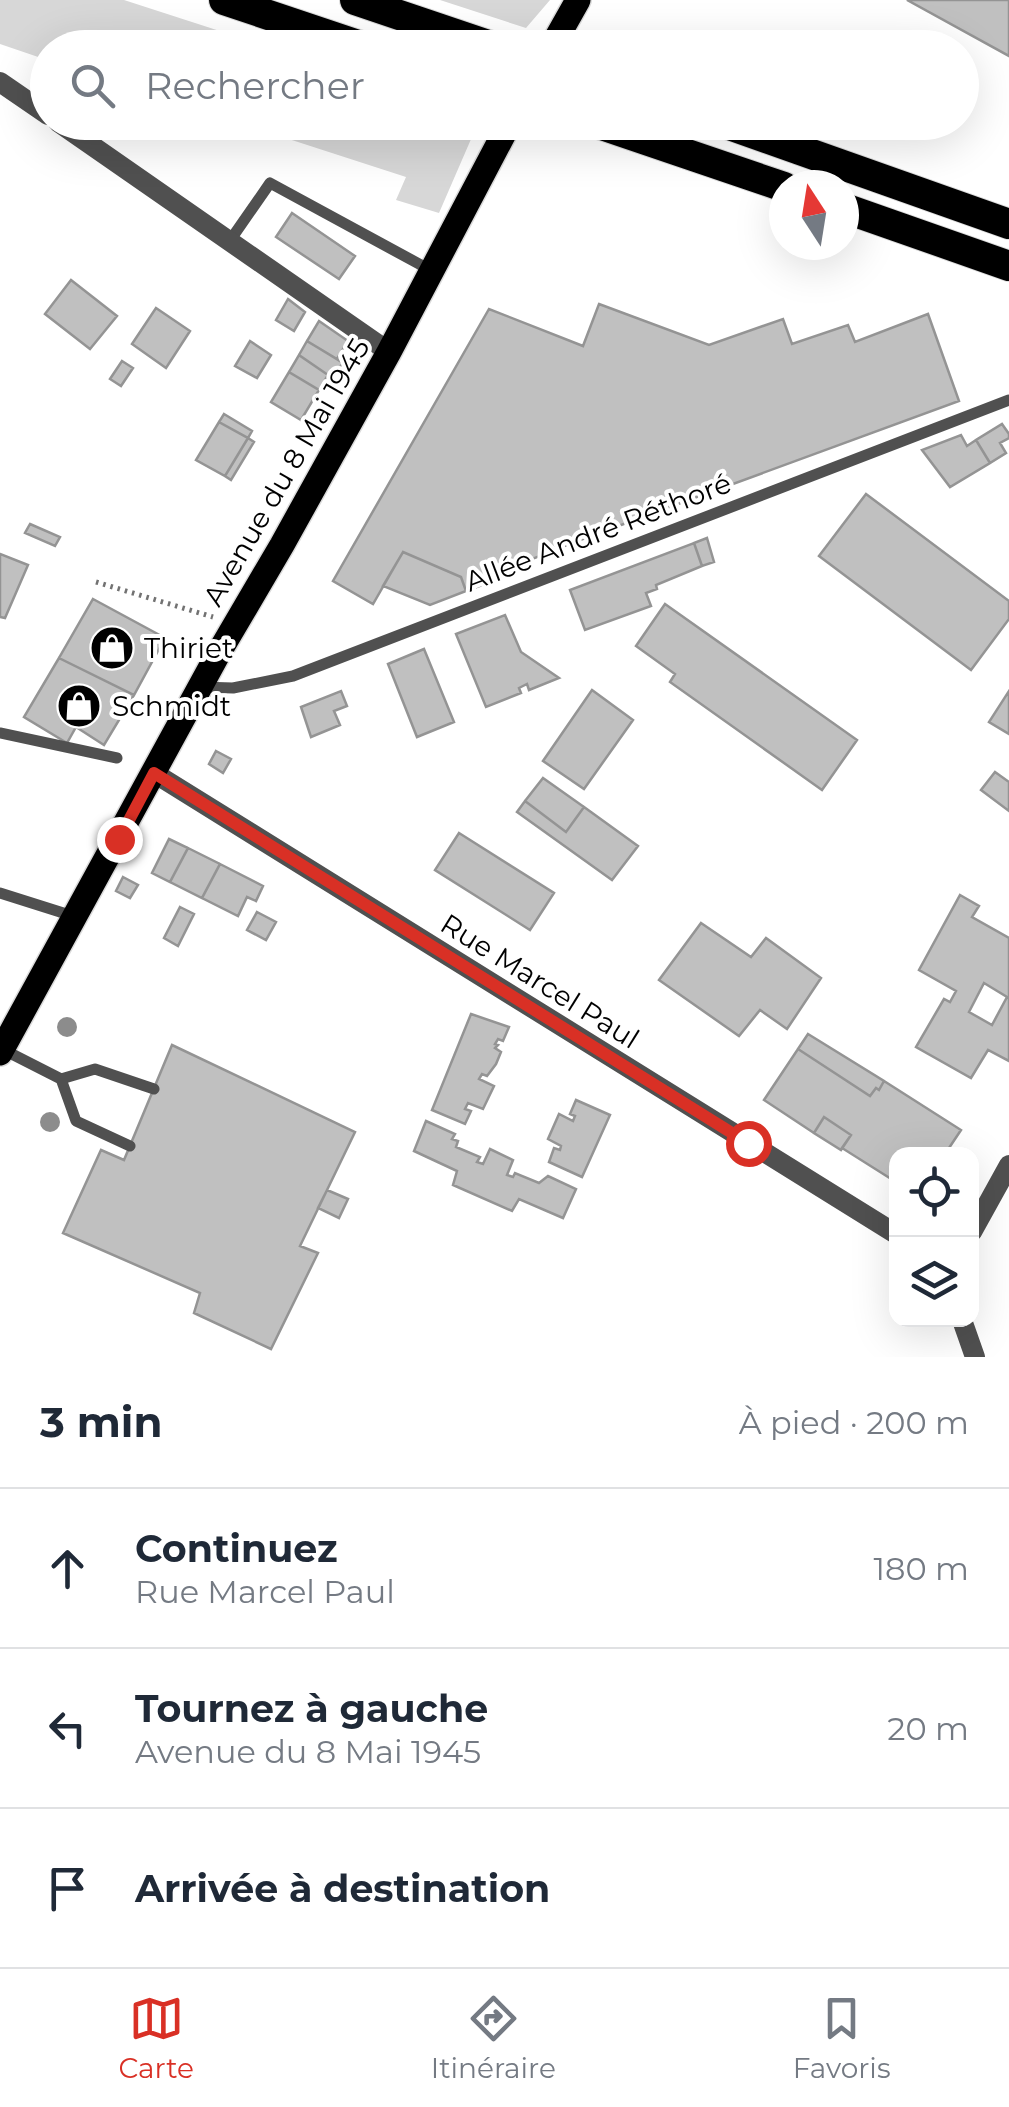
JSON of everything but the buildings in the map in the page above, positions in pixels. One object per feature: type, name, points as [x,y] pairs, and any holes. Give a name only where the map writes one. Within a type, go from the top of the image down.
[{"type":"highway","points":[[224,0],[313,30]]},
{"type":"highway","points":[[355,0],[444,30]]},
{"type":"highway","points":[[646,140],[769,182]]},
{"type":"highway","points":[[772,140],[1009,224]]},
{"type":"highway","points":[[859,213],[1009,266]]},
{"type":"main road","points":[[561,30],[578,0]]},
{"type":"main road","name":"Avenue du 8 Mai 1945","points":[[1,1051],[389,352],[501,140]]},
{"type":"street","points":[[0,82],[30,103]]},
{"type":"street","points":[[84,140],[389,352]]},
{"type":"street","name":"Rue Marcel Paul","points":[[154,773],[889,1230]]},
{"type":"street","points":[[979,1219],[1009,1165]]},
{"type":"street","points":[[964,1327],[975,1357]]},
{"type":"lane","points":[[229,242],[270,183],[432,270]]},
{"type":"lane","name":"Allée André Réthoré","points":[[200,687],[233,688],[294,676],[1009,400]]},
{"type":"lane","points":[[0,733],[117,758]]},
{"type":"lane","points":[[0,893],[76,917]]},
{"type":"lane","points":[[1,1051],[61,1079],[95,1069],[154,1089]]},
{"type":"lane","points":[[61,1079],[76,1121],[130,1146]]},
{"type":"path","points":[[96,582],[235,624]]},
{"type":"shaded area","points":[[0,0],[124,0],[217,30],[30,30],[30,54],[0,44]]},
{"type":"shaded area","points":[[440,0],[550,0],[526,28]]},
{"type":"shaded area","points":[[292,140],[471,140],[439,213],[396,200],[406,177]]},
{"type":"place","name":"Thiriet","points":[[112,648]]},
{"type":"place","name":"Schmidt","points":[[79,706]]},
{"type":"route","points":[[119,839],[154,773],[748,1143]]}]
